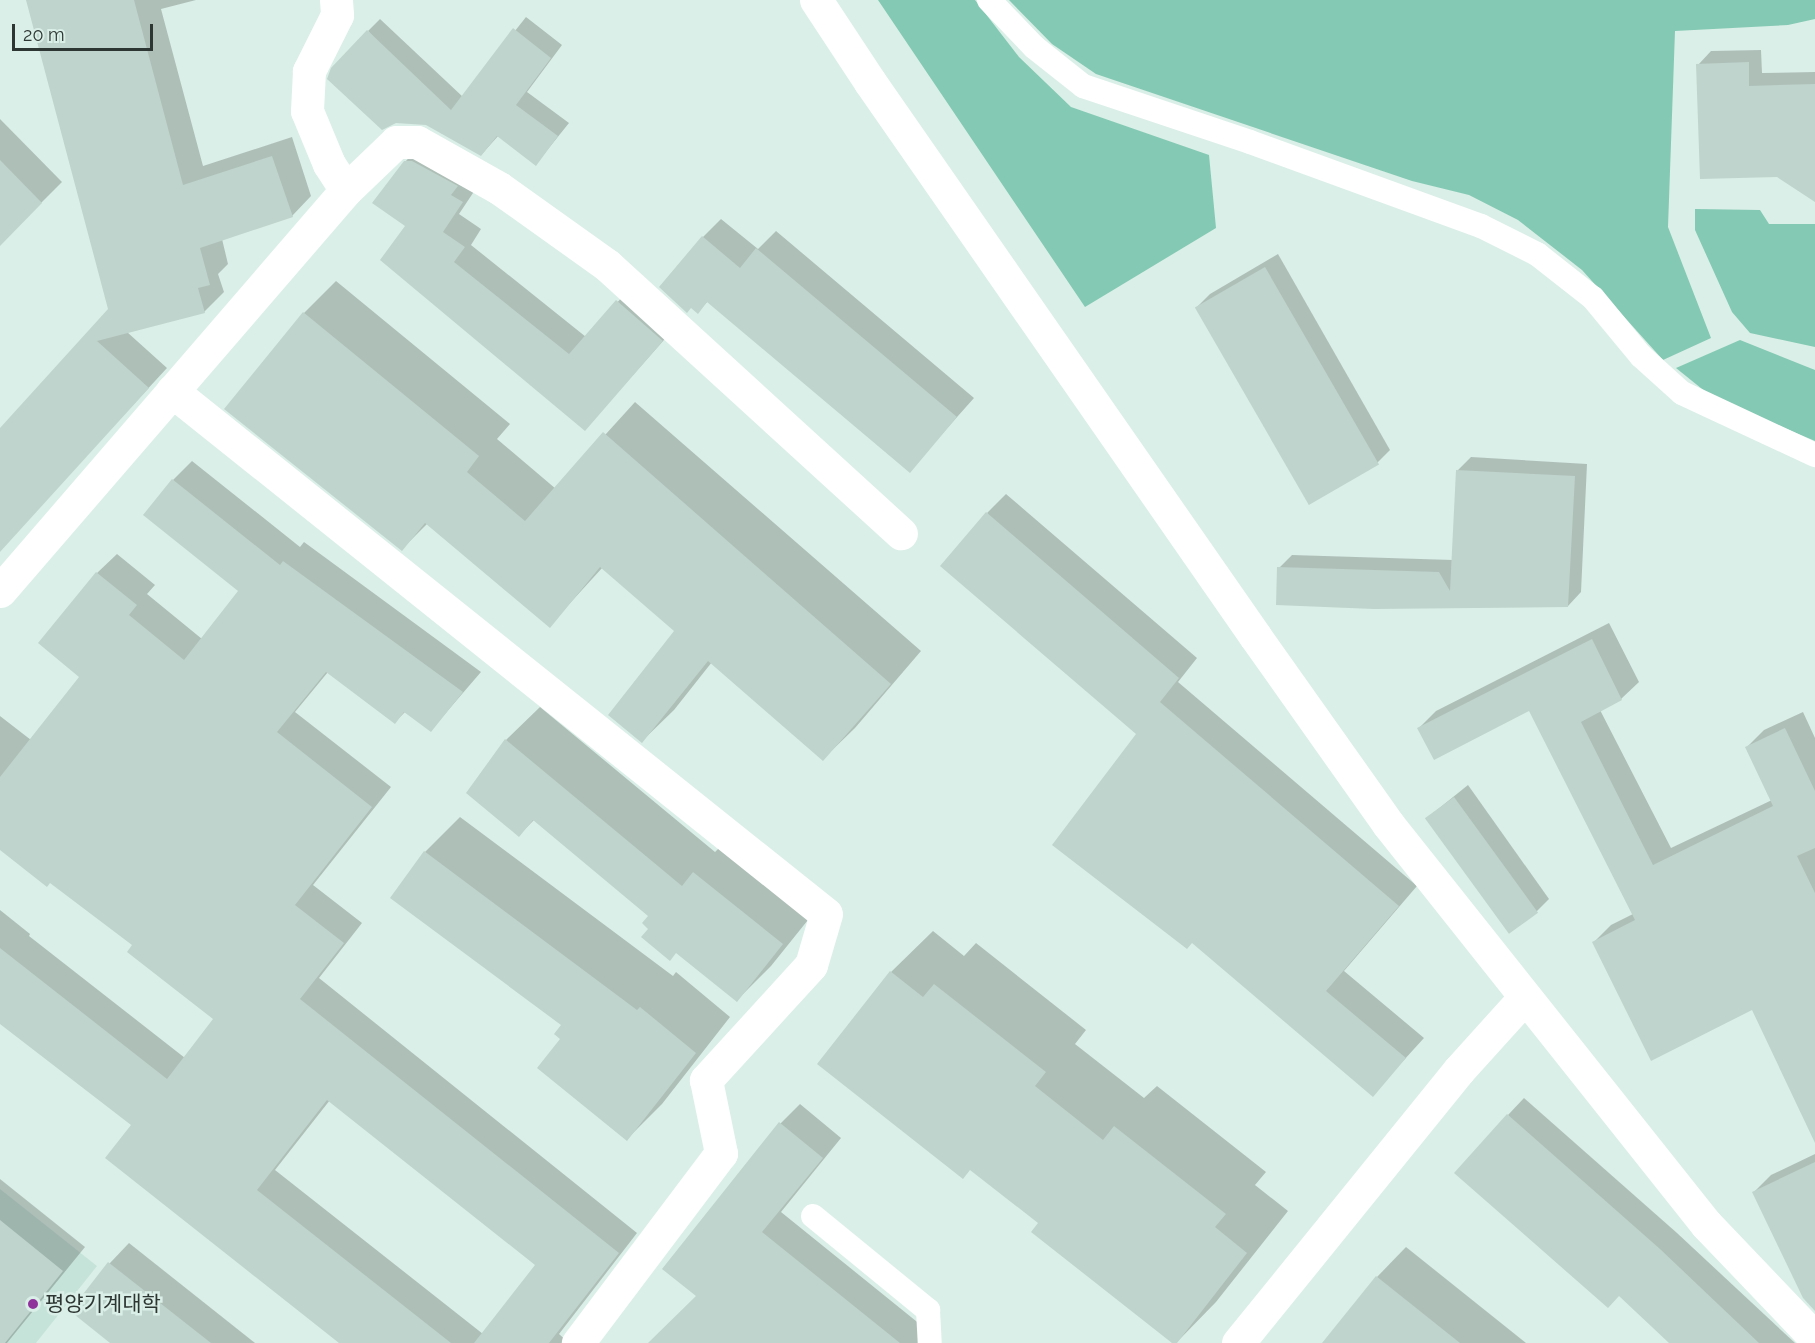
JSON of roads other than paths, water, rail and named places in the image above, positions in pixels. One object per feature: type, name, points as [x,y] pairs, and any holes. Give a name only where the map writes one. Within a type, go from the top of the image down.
[{"type":"street","points":[[336,0],[337,15],[309,71],[307,111],[329,164],[346,190]]},
{"type":"street","points":[[816,0],[931,170],[1361,786],[1706,1224],[1815,1338]]},
{"type":"street","points":[[0,591],[346,190],[396,142],[417,142],[499,188],[608,265],[902,533]]},
{"type":"street","points":[[172,391],[826,914],[811,965],[706,1080],[721,1154],[578,1343]]},
{"type":"street","points":[[1238,1343],[1459,1070],[1525,997]]},
{"type":"lane","points":[[989,0],[1034,47],[1083,86],[1261,146],[1480,226],[1537,254],[1593,298],[1641,356],[1682,393],[1724,415],[1815,455]]},
{"type":"lane","points":[[813,1216],[928,1310],[930,1343]]},
{"type":"place","name":"평양기계대학","points":[[33,1304]]}]
